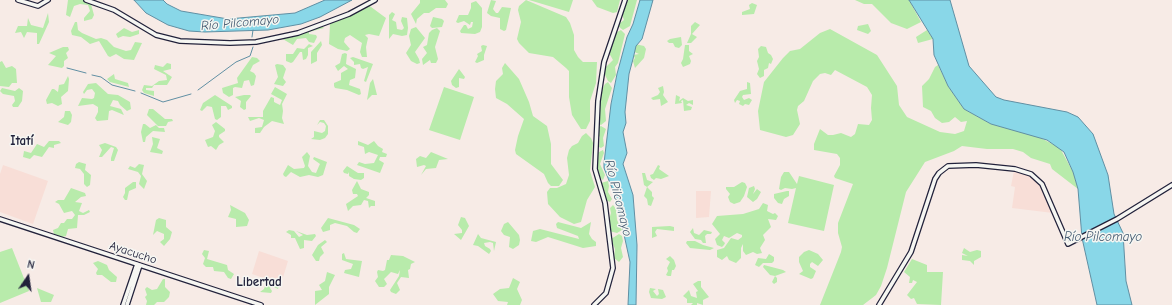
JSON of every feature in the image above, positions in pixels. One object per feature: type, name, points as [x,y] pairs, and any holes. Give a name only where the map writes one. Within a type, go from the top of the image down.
[{"type":"street","points":[[18,0],[38,6],[48,0]]},
{"type":"street","points":[[86,0],[114,10],[156,35],[180,41],[230,43],[256,42],[298,33],[349,14],[375,0]]},
{"type":"street","points":[[594,305],[606,293],[610,285],[613,264],[608,240],[605,203],[595,169],[598,101],[605,57],[625,0]]},
{"type":"street","points":[[879,305],[911,252],[935,179],[939,173],[948,166],[976,165],[1015,169],[1031,174],[1038,179],[1045,190],[1068,244],[1117,219],[1172,185]]},
{"type":"street","name":"Ayacucho","points":[[0,219],[261,305]]},
{"type":"street","points":[[123,305],[138,265]]},
{"type":"street","points":[[127,305],[138,265]]},
{"type":"shaded area","points":[[3,165],[48,181],[33,224],[0,212],[0,174]]},
{"type":"shaded area","points":[[1014,171],[1025,173],[1035,179],[1042,189],[1053,213],[1012,208],[1015,187],[1011,186]]},
{"type":"shaded area","points":[[696,191],[711,191],[709,217],[696,218]]},
{"type":"shaded area","points":[[259,251],[288,261],[281,284],[252,274]]},
{"type":"green space","points":[[68,0],[88,0],[91,4],[94,15],[92,19],[84,21],[84,18],[90,11],[88,5],[80,4],[74,6],[70,17],[66,15]]},
{"type":"green space","points":[[420,0],[445,0],[448,4],[446,8],[436,8],[429,13],[424,13],[417,19],[416,24],[411,14],[420,3]]},
{"type":"green space","points":[[491,0],[496,1],[493,9],[496,13],[498,13],[502,7],[511,8],[506,30],[504,31],[500,29],[500,18],[491,16],[487,13]]},
{"type":"green space","points":[[526,0],[566,17],[570,23],[574,35],[574,50],[578,57],[583,62],[597,62],[596,83],[590,101],[590,121],[586,129],[581,129],[572,115],[569,97],[569,71],[553,57],[529,53],[517,39],[521,22],[518,10],[519,6]]},
{"type":"green space","points":[[529,0],[573,0],[569,12]]},
{"type":"green space","points":[[592,0],[620,0],[617,12],[613,13],[597,7]]},
{"type":"green space","points":[[628,0],[637,0],[630,26],[623,30],[618,26],[624,20],[622,14]]},
{"type":"green space","points":[[855,0],[909,0],[921,22],[907,29],[891,23],[872,4],[864,4]]},
{"type":"green space","points":[[476,1],[482,8],[482,27],[480,32],[475,34],[461,33],[460,31],[464,25],[466,25],[468,29],[472,27],[473,22],[471,22],[470,25],[464,21],[458,23],[456,22],[459,15],[468,15],[471,8],[471,3]]},
{"type":"green space","points":[[752,3],[757,5],[754,14],[742,15],[742,12],[750,9],[749,5]]},
{"type":"green space","points":[[367,4],[386,18],[379,36],[369,34],[365,35],[368,38],[366,47],[367,57],[362,57],[360,52],[362,43],[350,35],[345,38],[344,42],[350,49],[347,51],[338,49],[329,44],[330,24],[333,20],[351,16]]},
{"type":"green space","points":[[392,12],[395,14],[392,20],[396,22],[397,29],[402,30],[404,28],[401,21],[402,17],[407,18],[407,35],[402,36],[393,34],[389,39],[389,15]]},
{"type":"green space","points":[[48,13],[49,22],[39,44],[37,44],[37,33],[27,32],[24,38],[21,32],[15,33],[18,26],[27,26],[28,18],[31,25],[43,28]]},
{"type":"green space","points":[[433,17],[444,21],[442,27],[432,28],[430,26]]},
{"type":"green space","points":[[75,22],[77,22],[78,30],[82,33],[96,39],[101,38],[107,40],[114,47],[126,51],[131,50],[135,42],[142,43],[134,60],[124,59],[116,54],[110,57],[99,41],[90,44],[81,37],[72,35],[71,31]]},
{"type":"green space","points":[[695,22],[700,25],[692,34],[697,37],[691,43],[687,43],[691,34],[691,26]]},
{"type":"green space","points":[[868,24],[871,31],[868,34],[857,30],[858,26]]},
{"type":"green space","points":[[321,25],[324,28],[309,32],[309,34],[316,35],[317,37],[314,43],[309,42],[306,38],[297,39],[293,45],[281,38],[291,37]]},
{"type":"green space","points":[[416,27],[425,38],[415,52],[420,63],[417,64],[411,61],[406,53],[411,45],[409,36],[411,29]]},
{"type":"green space","points":[[124,28],[132,32],[139,30],[139,34],[130,37],[123,36],[118,38],[116,34]]},
{"type":"green space","points":[[437,28],[440,31],[435,47],[438,59],[436,63],[431,63],[430,60],[423,65],[422,59],[427,53],[423,47],[427,45],[429,33]]},
{"type":"green space","points":[[830,29],[877,55],[897,86],[899,105],[907,117],[940,132],[955,134],[964,131],[967,121],[961,122],[955,117],[949,122],[942,123],[935,118],[931,111],[923,107],[922,86],[929,79],[935,67],[938,65],[948,86],[964,109],[991,124],[1037,136],[1060,148],[1073,172],[1078,189],[1052,169],[1050,164],[1031,158],[1023,152],[1013,149],[987,149],[962,146],[954,151],[925,162],[906,192],[887,268],[881,286],[876,295],[863,305],[820,305],[841,252],[842,247],[838,233],[838,223],[853,184],[835,178],[834,176],[840,165],[840,158],[837,154],[814,150],[814,144],[820,129],[828,135],[841,133],[851,137],[855,134],[858,124],[869,125],[872,120],[872,95],[867,87],[835,70],[831,75],[825,73],[820,74],[813,81],[804,101],[798,106],[797,110],[800,124],[793,135],[786,137],[760,130],[758,111],[764,82],[783,58],[790,51],[800,49],[820,33]]},
{"type":"green space","points":[[621,30],[625,34],[618,63],[615,67],[616,75],[611,83],[605,75],[605,68],[613,60],[609,53],[615,33]]},
{"type":"green space","points":[[927,30],[933,39],[918,43],[916,37]]},
{"type":"green space","points":[[681,37],[682,45],[679,48],[675,47],[673,43],[669,43],[667,41],[670,39]]},
{"type":"green space","points":[[321,41],[322,45],[317,53],[317,61],[311,64],[311,52]]},
{"type":"green space","points":[[309,44],[313,46],[308,48],[308,55],[306,59],[303,60],[302,52],[300,52],[293,62],[291,63],[286,61],[286,54],[293,54],[297,48],[304,49]]},
{"type":"green space","points":[[635,44],[644,46],[646,49],[644,58],[635,68],[633,61],[635,58],[633,55],[639,54],[632,51]]},
{"type":"green space","points":[[685,45],[689,45],[689,51],[693,54],[689,56],[691,61],[690,64],[683,67],[681,63]]},
{"type":"green space","points":[[481,46],[487,46],[484,60],[477,63],[475,62],[478,56],[477,54],[482,51]]},
{"type":"green space","points":[[761,46],[766,47],[768,53],[773,59],[771,64],[769,63],[768,68],[764,70],[764,76],[760,78],[757,74],[759,69],[757,61],[759,57],[758,49]]},
{"type":"green space","points":[[63,47],[68,47],[69,50],[66,53],[68,58],[64,61],[64,66],[62,68],[48,65],[56,56],[49,53]]},
{"type":"green space","points":[[342,54],[347,54],[346,64],[356,69],[355,78],[350,80],[349,85],[360,89],[361,94],[359,95],[347,90],[335,88],[334,86],[334,83],[341,80],[341,73],[348,69],[344,66],[338,71],[335,66],[340,63]]},
{"type":"green space","points":[[252,57],[257,58],[260,61],[253,65],[250,71],[256,76],[254,85],[251,86],[249,80],[244,81],[242,88],[233,88],[233,95],[229,97],[223,93],[222,88],[238,83],[237,78]]},
{"type":"green space","points":[[353,57],[373,64],[366,82],[364,81],[368,67],[363,69],[361,68],[360,64],[354,65],[354,62],[350,58]]},
{"type":"green space","points":[[2,61],[6,68],[12,66],[16,69],[17,83],[12,83],[9,87],[0,86],[0,62]]},
{"type":"green space","points":[[167,63],[171,64],[171,69],[163,71],[172,77],[167,85],[154,85],[152,88],[146,88],[146,90],[154,91],[154,96],[144,93],[142,90],[144,85],[152,86],[159,81],[167,80],[166,75],[154,69],[155,65],[163,67]]},
{"type":"green space","points":[[505,63],[519,79],[529,102],[533,116],[547,126],[551,144],[551,164],[563,180],[559,186],[551,186],[544,174],[516,154],[515,150],[518,136],[524,119],[507,104],[496,98],[496,81],[503,74],[502,68]]},
{"type":"green space","points":[[275,65],[283,65],[286,69],[283,78],[286,82],[283,86],[274,84],[278,77]]},
{"type":"green space","points":[[459,69],[465,77],[464,79],[459,78],[459,87],[456,88],[452,85],[451,81]]},
{"type":"green space","points":[[114,74],[115,79],[128,83],[129,87],[110,82],[107,79]]},
{"type":"green space","points":[[68,76],[68,91],[61,97],[62,104],[58,106],[52,103],[47,104],[46,100],[52,89],[58,92],[59,85],[64,84]]},
{"type":"green space","points":[[373,79],[377,95],[372,95],[367,100],[370,83]]},
{"type":"green space","points":[[608,82],[612,88],[605,109],[606,121],[601,125],[599,124],[598,108],[601,92],[605,84]]},
{"type":"green space","points":[[747,82],[750,83],[751,94],[743,95],[742,97],[744,100],[749,98],[752,100],[749,105],[745,104],[743,106],[739,104],[740,101],[737,100],[735,103],[734,100],[740,91],[747,89]]},
{"type":"green space","points":[[96,83],[108,94],[118,95],[130,102],[131,109],[127,111],[118,101],[113,100],[110,106],[121,109],[124,115],[112,110],[109,111],[108,120],[97,121],[95,118],[98,112],[98,107],[93,104],[78,106],[82,98],[94,98],[95,93],[92,89],[87,90],[84,94],[83,92],[88,84]]},
{"type":"green space","points":[[663,86],[663,95],[668,102],[661,106],[660,99],[653,100],[651,98],[658,95],[660,92],[658,88]]},
{"type":"green space","points":[[275,87],[287,94],[282,104],[282,118],[284,124],[272,121],[264,127],[260,133],[255,133],[255,128],[262,127],[264,120],[259,118],[250,121],[248,117],[263,117],[263,111],[271,97],[274,98],[274,102],[280,105],[282,100],[271,94]]},
{"type":"green space","points":[[444,87],[474,97],[460,140],[429,130]]},
{"type":"green space","points":[[2,88],[15,91],[19,88],[23,91],[22,101],[18,107],[13,107],[12,105],[15,101],[14,96],[3,94],[0,91]]},
{"type":"green space","points":[[215,95],[232,106],[232,108],[228,110],[226,106],[221,106],[221,117],[217,120],[215,119],[212,107],[207,106],[202,111],[200,110],[203,103]]},
{"type":"green space","points":[[244,95],[251,96],[246,102],[246,109],[244,110],[240,107],[241,101],[235,97]]},
{"type":"green space","points":[[676,95],[680,97],[679,101],[683,98],[688,101],[693,100],[693,105],[689,103],[686,105],[692,107],[691,110],[684,111],[683,100],[681,101],[682,103],[675,104]]},
{"type":"green space","points":[[149,109],[153,109],[165,119],[172,119],[173,121],[168,122],[166,126],[158,126],[147,115]]},
{"type":"green space","points":[[65,111],[70,111],[72,115],[71,122],[68,125],[58,122],[64,117]]},
{"type":"green space","points":[[320,120],[324,120],[328,126],[328,134],[325,138],[320,140],[311,139],[314,137],[314,131],[322,133],[325,131],[326,126],[324,123],[320,122],[317,125]]},
{"type":"green space","points":[[216,122],[225,129],[225,131],[219,135],[224,142],[219,145],[216,150],[211,146],[208,147],[205,140],[213,137],[215,131],[212,125]]},
{"type":"green space","points":[[143,124],[150,128],[156,125],[159,128],[164,128],[165,132],[153,131],[146,137],[145,142],[143,142],[141,132]]},
{"type":"green space","points":[[601,126],[606,129],[603,138],[604,146],[601,148],[599,147],[600,137],[598,135],[599,127]]},
{"type":"green space","points":[[586,133],[591,138],[593,143],[590,171],[595,187],[587,200],[581,222],[574,224],[560,217],[548,204],[547,192],[550,188],[557,188],[566,184],[569,175],[567,158],[569,150],[572,146],[578,143],[582,136]]},
{"type":"green space","points":[[152,137],[160,139],[157,148],[163,151],[162,154],[150,152],[153,144]]},
{"type":"green space","points":[[49,141],[59,141],[61,143],[54,145],[54,148],[49,147],[42,157],[34,155],[30,159],[23,157],[24,151],[31,153],[37,144],[44,147]]},
{"type":"green space","points":[[358,141],[368,145],[374,141],[383,149],[382,152],[387,154],[386,157],[380,157],[379,160],[384,163],[380,173],[357,165],[359,162],[365,164],[374,163],[378,155],[369,152],[365,154],[364,147],[358,145]]},
{"type":"green space","points":[[105,143],[116,147],[118,150],[114,161],[111,161],[114,148],[111,147],[102,157],[99,157],[102,150],[99,145]]},
{"type":"green space","points":[[603,150],[604,153],[600,164],[605,175],[603,180],[599,177],[596,157],[597,153]]},
{"type":"green space","points":[[307,152],[310,156],[308,166],[312,172],[316,173],[320,164],[313,159],[314,157],[327,162],[323,175],[318,177],[309,175],[300,177],[291,172],[286,177],[284,176],[283,174],[288,165],[294,169],[304,168],[305,166],[302,157]]},
{"type":"green space","points":[[431,152],[448,159],[439,160],[436,168],[426,169],[421,175],[426,166],[424,165],[417,167],[416,159],[420,156],[426,158]]},
{"type":"green space","points":[[79,162],[86,164],[85,170],[91,175],[90,185],[87,187],[84,184],[84,174],[80,169],[75,168],[76,164]]},
{"type":"green space","points":[[139,164],[144,165],[142,174],[147,181],[144,189],[139,184],[141,176],[138,172],[128,169],[130,166],[135,168]]},
{"type":"green space","points":[[658,165],[660,166],[659,169],[669,176],[661,179],[656,178],[654,180],[651,178],[650,175],[653,174]]},
{"type":"green space","points":[[347,166],[358,173],[364,173],[364,178],[361,180],[354,179],[349,176],[349,172],[348,174],[344,173],[343,171]]},
{"type":"green space","points":[[784,172],[789,172],[797,184],[799,176],[834,185],[824,231],[788,223],[796,188],[779,189],[781,177]]},
{"type":"green space","points":[[642,173],[645,173],[647,180],[653,182],[647,187],[644,185]]},
{"type":"green space","points":[[357,181],[361,189],[369,192],[369,195],[366,198],[375,201],[375,206],[371,206],[369,208],[368,201],[364,200],[361,205],[353,206],[348,211],[346,204],[358,196],[357,194],[353,194],[352,190]]},
{"type":"green space","points":[[608,181],[608,192],[612,199],[610,202],[606,200],[605,192],[602,189],[601,183]]},
{"type":"green space","points":[[133,182],[136,182],[136,188],[129,191],[127,200],[125,200],[123,197],[125,188]]},
{"type":"green space","points":[[742,182],[745,183],[747,187],[744,196],[740,202],[734,204],[730,202],[728,197],[730,194],[726,187],[734,187]]},
{"type":"green space","points":[[754,186],[755,189],[753,194],[757,189],[761,192],[757,199],[753,202],[747,197],[749,188]]},
{"type":"green space","points":[[647,187],[652,192],[652,196],[654,198],[651,206],[648,205],[647,199],[644,196]]},
{"type":"green space","points":[[71,188],[85,193],[86,196],[81,197],[75,202],[82,203],[79,211],[83,213],[89,210],[90,212],[84,215],[78,215],[77,228],[68,229],[66,236],[62,237],[54,234],[53,230],[58,228],[61,223],[64,223],[67,219],[72,219],[75,215],[72,211],[64,213],[59,204],[55,202],[58,200],[64,200]]},
{"type":"green space","points":[[789,191],[789,196],[784,199],[782,204],[778,203],[774,198],[774,194]]},
{"type":"green space","points":[[763,203],[768,205],[767,211],[773,214],[775,213],[778,216],[776,220],[768,219],[771,227],[763,235],[765,240],[760,248],[762,253],[757,254],[753,252],[746,255],[743,251],[743,244],[741,248],[741,258],[736,263],[729,260],[727,256],[722,260],[717,257],[717,250],[724,248],[731,238],[738,240],[742,237],[742,235],[737,233],[729,238],[724,236],[722,240],[725,243],[724,245],[722,247],[717,245],[715,239],[720,234],[712,224],[717,216],[743,214],[759,209]]},
{"type":"green space","points":[[230,205],[245,213],[249,220],[247,226],[236,227],[236,219],[228,217],[231,210]]},
{"type":"green space","points":[[613,205],[616,209],[617,220],[622,230],[617,233],[609,231],[608,223],[611,213],[610,208]]},
{"type":"green space","points":[[461,217],[465,218],[469,226],[461,240],[454,234],[462,233],[462,230],[458,225]]},
{"type":"green space","points":[[159,218],[166,220],[166,227],[172,232],[170,239],[164,246],[160,242],[164,239],[164,234],[157,231],[153,235],[156,220]]},
{"type":"green space","points":[[328,218],[354,225],[360,229],[357,233],[347,226],[335,223],[330,225],[330,230],[323,232],[321,228]]},
{"type":"green space","points":[[508,222],[519,235],[520,240],[519,245],[513,249],[509,247],[510,237],[504,235],[501,231],[504,224]]},
{"type":"green space","points":[[558,222],[581,228],[591,222],[589,234],[596,242],[596,246],[583,248],[548,237],[536,242],[531,241],[533,231],[540,229],[579,239],[578,236],[557,228],[556,224]]},
{"type":"green space","points":[[652,227],[674,227],[674,231],[657,229],[655,232],[657,236],[652,238]]},
{"type":"green space","points":[[693,228],[694,233],[699,235],[704,230],[712,232],[711,234],[707,234],[705,236],[706,243],[695,239],[690,232]]},
{"type":"green space","points":[[289,230],[294,231],[299,237],[303,235],[296,231],[307,235],[315,234],[316,236],[312,241],[304,240],[304,248],[300,249],[295,238],[291,238],[291,235],[286,232]]},
{"type":"green space","points":[[478,234],[481,238],[496,242],[494,251],[493,243],[490,242],[484,243],[485,246],[491,251],[489,254],[478,246],[473,245]]},
{"type":"green space","points":[[619,234],[622,236],[623,241],[621,248],[623,257],[619,262],[614,258],[615,249],[611,239]]},
{"type":"green space","points":[[325,240],[327,242],[321,247],[324,253],[320,257],[319,261],[316,261],[312,255],[318,245]]},
{"type":"green space","points":[[687,241],[695,241],[714,248],[710,250],[690,248],[686,243]]},
{"type":"green space","points":[[12,248],[29,291],[0,303],[0,252]]},
{"type":"green space","points":[[964,248],[970,252],[977,250],[981,251],[981,257],[974,261],[974,265],[970,261],[962,260],[962,255],[968,256],[962,253]]},
{"type":"green space","points":[[204,250],[209,251],[207,259],[227,265],[228,270],[234,274],[231,279],[228,278],[224,272],[214,271],[213,267],[206,267],[203,264],[205,258],[202,254]]},
{"type":"green space","points":[[809,250],[818,254],[823,260],[818,266],[812,262],[810,264],[810,267],[816,271],[811,279],[799,274],[803,271],[799,262],[799,257],[804,252]]},
{"type":"green space","points":[[344,253],[346,259],[362,261],[359,277],[344,273],[345,270],[351,269],[353,264],[342,260],[342,254]]},
{"type":"green space","points":[[769,254],[774,257],[774,261],[772,263],[763,263],[759,267],[755,265],[758,258],[766,259]]},
{"type":"green space","points":[[391,255],[403,256],[415,262],[411,264],[410,269],[408,270],[409,278],[401,277],[397,283],[400,290],[396,294],[390,290],[399,276],[400,270],[398,274],[391,272],[384,279],[387,284],[384,287],[379,287],[375,281],[378,277],[378,270],[385,270],[387,260],[389,260]]},
{"type":"green space","points":[[670,256],[674,260],[676,266],[674,270],[672,270],[671,276],[668,276],[666,275],[668,271],[667,268],[670,262],[666,259]]},
{"type":"green space","points":[[912,259],[927,265],[927,272],[943,272],[941,305],[917,304],[914,298],[911,299],[907,295],[917,282],[913,280],[912,283],[909,283],[910,277],[904,272]]},
{"type":"green space","points":[[98,261],[107,265],[109,270],[117,277],[116,282],[111,282],[102,275],[97,275],[96,273],[98,269],[93,263]]},
{"type":"green space","points":[[764,265],[786,272],[775,276],[770,275],[763,267]]},
{"type":"green space","points":[[327,272],[335,275],[329,287],[329,294],[315,305],[315,291],[322,290],[319,285],[325,281]]},
{"type":"green space","points":[[775,276],[777,278],[777,282],[774,284],[772,282]]},
{"type":"green space","points":[[513,278],[520,282],[517,289],[522,300],[520,305],[507,305],[508,302],[498,301],[493,294],[500,289],[509,288]]},
{"type":"green space","points":[[163,279],[165,279],[165,287],[170,292],[169,297],[164,302],[157,302],[154,305],[146,305],[147,301],[145,297],[147,295],[145,289],[147,287],[152,290],[157,289]]},
{"type":"green space","points":[[272,280],[279,285],[278,289],[272,286],[270,288],[272,291],[271,293],[260,292],[264,289],[266,283],[270,285]]},
{"type":"green space","points":[[701,281],[701,287],[709,297],[703,300],[703,305],[697,303],[697,305],[691,305],[693,303],[687,303],[687,299],[683,296],[689,290],[691,296],[697,298],[696,292],[698,291],[693,284]]},
{"type":"green space","points":[[37,288],[54,295],[51,302],[41,302]]},
{"type":"green space","points":[[650,288],[656,289],[653,291],[657,296],[659,294],[658,289],[663,290],[666,297],[662,299],[651,298],[649,292]]},
{"type":"water","points":[[134,0],[163,0],[167,4],[181,11],[228,19],[295,13],[325,0],[352,0],[320,17],[301,24],[268,30],[205,32],[189,31],[168,25],[146,13]]},
{"type":"water","points":[[640,0],[653,0],[642,39],[636,46],[629,74],[625,112],[626,123],[623,132],[627,153],[623,164],[633,195],[637,245],[636,305],[628,305],[630,262],[616,198],[604,168],[604,163],[611,104],[617,74],[627,37],[633,24]]},
{"type":"water","name":"Río Pilcomayo","points":[[909,0],[950,0],[969,66],[996,97],[1004,100],[1067,112],[1078,117],[1093,134],[1108,175],[1114,214],[1123,233],[1126,281],[1132,305],[1097,305],[1082,238],[1078,189],[1073,172],[1064,152],[1047,140],[991,124],[964,109],[948,86],[934,55],[933,39]]},
{"type":"waterway","points":[[252,37],[253,30]]},
{"type":"waterway","points":[[198,90],[236,62],[250,56],[253,47]]},
{"type":"waterway","points":[[67,68],[86,73]]},
{"type":"waterway","points":[[92,75],[101,77],[112,85],[135,91]]},
{"type":"waterway","points":[[141,93],[163,102],[191,94]]},
{"type":"district","name":"Itatí","points":[[22,141]]},
{"type":"district","name":"Libertad","points":[[259,282]]}]
